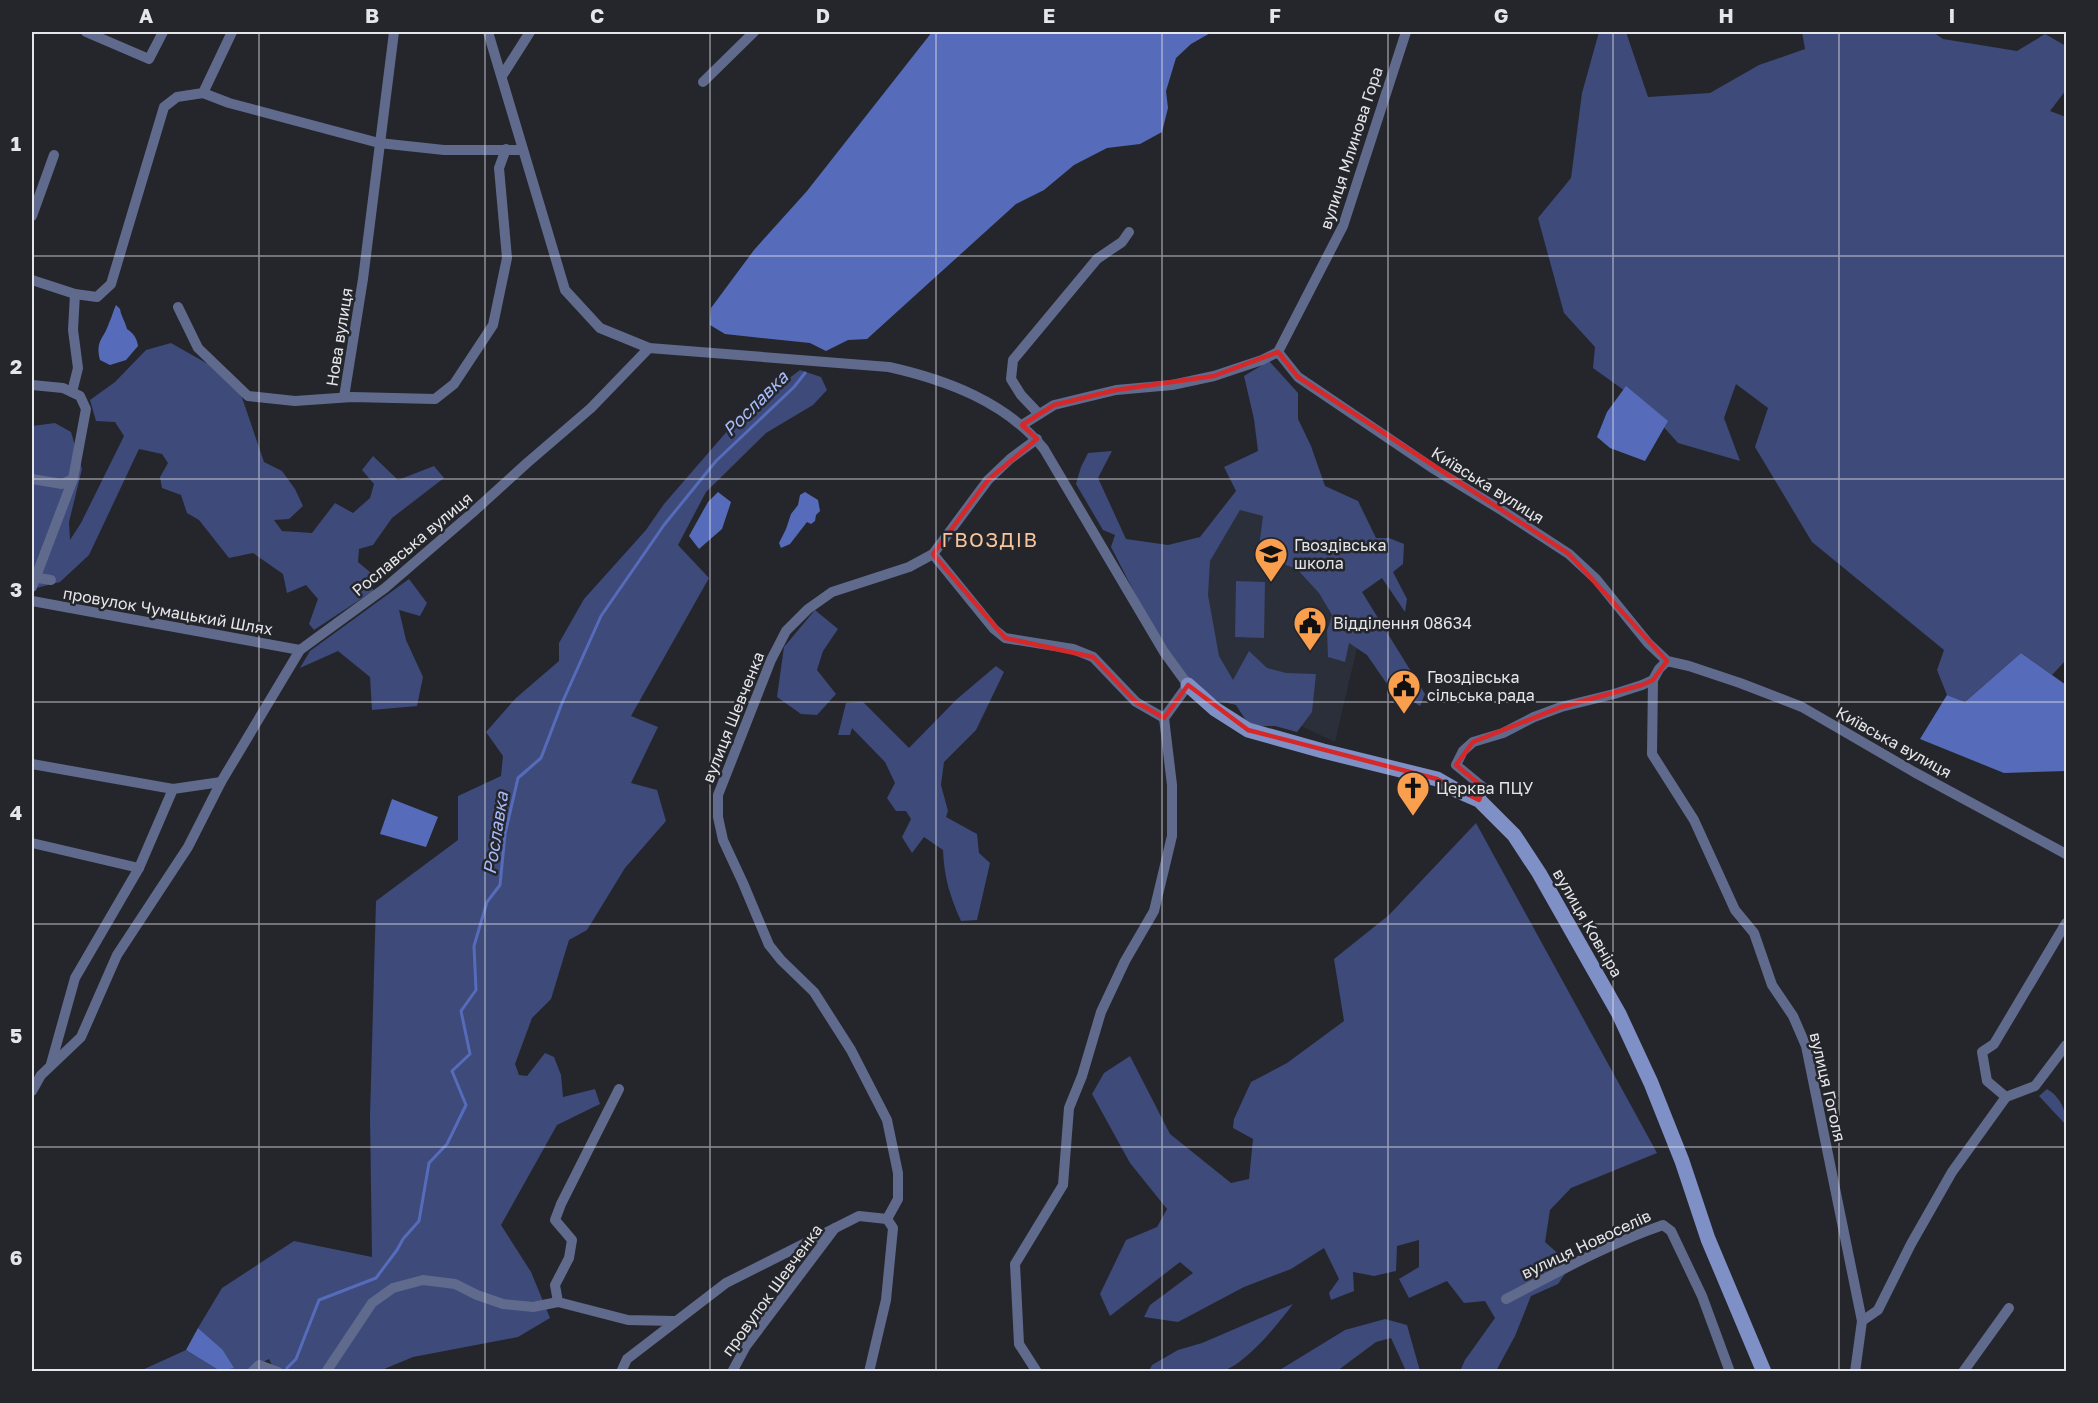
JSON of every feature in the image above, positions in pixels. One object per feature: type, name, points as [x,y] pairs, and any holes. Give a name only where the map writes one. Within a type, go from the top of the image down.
[{"type":"street","points":[[87,32],[149,59],[163,32]]},
{"type":"street","points":[[203,93],[232,32]]},
{"type":"street","name":"Нова вулиця","points":[[178,307],[198,348],[248,396],[295,401],[344,397],[363,279],[394,32]]},
{"type":"street","points":[[488,32],[564,290],[600,328],[649,348],[889,367],[911,372],[979,397],[1002,410],[1022,425],[1044,449],[1164,652],[1188,685],[1164,718],[1172,786],[1172,836],[1154,910],[1125,961],[1101,1012],[1082,1076],[1069,1108],[1063,1185],[1015,1264],[1019,1344],[1037,1371]]},
{"type":"street","points":[[502,76],[530,32]]},
{"type":"street","points":[[703,82],[754,32]]},
{"type":"street","name":"вулиця Млинова Гора","points":[[1278,352],[1344,226],[1406,32]]},
{"type":"street","points":[[32,280],[75,294],[97,297],[111,284],[164,107],[177,97],[203,93],[229,103],[380,143],[444,150],[524,150]]},
{"type":"street","points":[[344,397],[435,399],[454,384],[493,325],[507,258],[499,168],[506,149]]},
{"type":"street","points":[[32,216],[54,155]]},
{"type":"street","points":[[1039,414],[1021,395],[1011,380],[1013,360],[1097,259],[1122,242],[1129,232]]},
{"type":"street","points":[[72,392],[78,368],[72,330],[75,294]]},
{"type":"street","name":"Рославська вулиця","points":[[32,1091],[41,1075],[81,1037],[117,956],[188,847],[221,782],[300,650],[385,588],[455,528],[527,462],[591,408],[649,348]]},
{"type":"street","points":[[1022,425],[1054,405],[1116,390],[1172,385],[1214,376],[1262,360],[1278,352]]},
{"type":"street","name":"Київська вулиця","points":[[1278,352],[1298,377],[1434,468],[1569,554],[1596,579],[1648,643],[1667,661],[1740,683],[1802,707],[1914,772],[2067,854]]},
{"type":"street","points":[[32,384],[63,388],[72,392],[80,396],[87,409],[73,479],[32,580],[51,580]]},
{"type":"street","name":"вулиця Шевченка","points":[[887,1219],[898,1199],[898,1173],[887,1120],[851,1050],[814,992],[780,960],[769,945],[723,840],[718,817],[718,795],[771,660],[786,631],[808,609],[832,592],[909,567],[933,554],[988,480],[1036,439]]},
{"type":"street","points":[[32,479],[62,484],[73,479]]},
{"type":"street","points":[[933,554],[994,629],[1005,638],[1073,649],[1093,657],[1136,702],[1164,718]]},
{"type":"street","name":"провулок Чумацький Шлях","points":[[32,601],[300,650]]},
{"type":"street","points":[[1479,800],[1484,788],[1456,765],[1463,751],[1473,742],[1503,733],[1534,717],[1561,707],[1614,694],[1653,680],[1667,661]]},
{"type":"street","name":"вулиця Гоголя","points":[[1653,680],[1653,754],[1694,820],[1735,910],[1754,933],[1772,985],[1793,1016],[1806,1046],[1862,1321],[1855,1371]]},
{"type":"street","name":"вулиця Ковніра","points":[[1188,685],[1215,709],[1248,730],[1437,779],[1479,800],[1514,835],[1539,873],[1619,1014],[1656,1094],[1682,1161],[1708,1239],[1764,1371]]},
{"type":"street","points":[[32,764],[173,789],[221,782]]},
{"type":"street","name":"Рославська вулиця","points":[[51,1066],[75,978],[139,867],[173,789]]},
{"type":"street","points":[[32,843],[139,867]]},
{"type":"street","points":[[2006,1097],[1987,1082],[1982,1052],[1994,1044],[2067,923]]},
{"type":"street","points":[[1862,1321],[1878,1310],[1911,1244],[1952,1172],[2006,1097],[2035,1086],[2067,1045]]},
{"type":"street","points":[[558,1302],[555,1285],[569,1258],[572,1239],[555,1220],[619,1089]]},
{"type":"street","name":"провулок Шевченка","points":[[621,1371],[627,1359],[674,1320],[726,1283],[859,1216],[887,1219]]},
{"type":"street","points":[[868,1371],[886,1300],[893,1228],[887,1219]]},
{"type":"street","name":"вулиця Новоселів","points":[[1506,1299],[1633,1235],[1664,1225],[1671,1232],[1702,1296],[1730,1371]]},
{"type":"street","name":"провулок Шевченка","points":[[732,1371],[746,1346],[836,1227]]},
{"type":"street","points":[[326,1371],[372,1303],[393,1288],[423,1280],[455,1284],[503,1304],[532,1307],[558,1302],[628,1320],[674,1320]]},
{"type":"street","points":[[1963,1371],[2009,1308]]},
{"type":"street","points":[[252,1371],[259,1365],[278,1371]]},
{"type":"highlighted area","points":[[1278,352],[1298,377],[1569,554],[1667,661],[1653,680],[1642,685],[1561,707],[1473,742],[1456,765],[1484,788],[1479,800],[1437,779],[1248,730],[1188,685],[1164,718],[1136,702],[1093,657],[1005,638],[933,554],[988,480],[1037,439],[1022,425],[1054,405],[1116,390],[1214,376]]},
{"type":"shaded area","points":[[932,32],[1212,32],[1191,44],[1176,58],[1166,91],[1168,108],[1162,132],[1140,144],[1107,148],[1074,165],[1044,190],[1016,204],[867,339],[848,340],[826,351],[810,343],[725,334],[710,325],[711,308],[754,250],[807,191]]},
{"type":"shaded area","points":[[1599,32],[1626,32],[1648,97],[1710,93],[1759,65],[1805,49],[1802,32],[1933,32],[1943,39],[2017,51],[2045,34],[2066,46],[2066,90],[2050,111],[2066,117],[2066,660],[2052,675],[2021,653],[1965,702],[1947,695],[1937,670],[1944,650],[1812,542],[1755,447],[1768,408],[1736,384],[1724,418],[1740,461],[1678,443],[1653,415],[1593,368],[1595,347],[1564,313],[1538,218],[1571,178],[1582,93]]},
{"type":"shaded area","points":[[116,305],[138,346],[126,360],[110,365],[100,360],[99,348]]},
{"type":"shaded area","points":[[171,343],[236,380],[264,462],[282,471],[295,489],[303,506],[289,519],[274,520],[282,531],[312,533],[335,503],[353,513],[370,498],[374,484],[362,470],[373,456],[398,480],[434,466],[444,478],[392,518],[373,545],[359,549],[358,562],[370,572],[373,591],[314,630],[309,624],[318,599],[306,585],[287,593],[283,574],[253,553],[229,558],[199,520],[187,513],[181,495],[162,488],[160,477],[168,463],[162,454],[139,449],[89,555],[60,582],[32,589],[32,426],[55,423],[71,432],[82,469],[69,522],[70,540],[81,523],[124,436],[115,422],[96,421],[90,400],[115,382],[146,350]]},
{"type":"shaded area","points":[[1269,361],[1298,393],[1298,419],[1311,446],[1325,486],[1358,501],[1376,538],[1389,538],[1404,544],[1403,564],[1393,572],[1407,599],[1405,612],[1382,578],[1362,592],[1425,694],[1420,706],[1407,697],[1398,700],[1367,655],[1349,643],[1345,662],[1328,657],[1327,631],[1332,615],[1319,593],[1297,569],[1258,555],[1263,516],[1240,510],[1210,561],[1208,595],[1219,656],[1233,680],[1249,651],[1267,668],[1286,673],[1316,674],[1312,712],[1297,732],[1275,726],[1254,726],[1245,719],[1236,705],[1214,699],[1199,688],[1169,652],[1142,608],[1111,547],[1115,535],[1103,530],[1076,484],[1088,453],[1112,451],[1098,478],[1126,539],[1168,545],[1200,537],[1236,491],[1224,467],[1258,451],[1254,419],[1244,376]]},
{"type":"shaded area","points":[[800,370],[821,377],[827,390],[813,405],[766,433],[706,492],[678,545],[709,578],[631,716],[658,727],[631,783],[657,790],[666,821],[625,868],[587,930],[569,940],[551,999],[532,1018],[515,1064],[519,1075],[527,1076],[545,1053],[554,1057],[561,1075],[563,1097],[595,1089],[600,1104],[557,1125],[501,1225],[531,1272],[550,1318],[518,1337],[413,1357],[377,1372],[275,1371],[269,1359],[245,1371],[221,1371],[222,1349],[198,1328],[222,1288],[294,1241],[372,1257],[370,1117],[376,901],[458,840],[458,796],[501,776],[503,756],[486,732],[516,698],[559,661],[559,643],[584,599],[646,530],[664,504],[742,414]]},
{"type":"shaded area","points":[[1626,386],[1668,421],[1645,461],[1610,448],[1597,437],[1607,412]]},
{"type":"shaded area","name":"Гвоздівська школа","points":[[1257,475],[1362,626],[1335,742],[1202,679],[1205,540]]},
{"type":"shaded area","points":[[718,492],[731,502],[722,529],[699,549],[689,536],[708,502]]},
{"type":"shaded area","points":[[805,492],[818,500],[820,511],[815,521],[811,524],[807,522],[790,544],[781,548],[779,543],[791,514],[798,505],[800,495]]},
{"type":"shaded area","points":[[409,579],[427,603],[420,616],[399,610],[406,640],[423,677],[417,706],[372,710],[370,677],[338,651],[300,668],[310,651]]},
{"type":"shaded area","points":[[1236,581],[1265,582],[1264,638],[1235,637]]},
{"type":"shaded area","points":[[815,610],[838,629],[823,651],[817,670],[836,694],[817,715],[801,714],[777,697],[784,647]]},
{"type":"shaded area","points":[[2021,653],[2066,685],[2066,771],[2004,773],[1920,739],[1947,695],[1965,702]]},
{"type":"shaded area","points":[[996,666],[1004,672],[976,730],[944,762],[941,785],[948,811],[946,817],[977,834],[979,853],[990,863],[977,920],[961,921],[948,887],[943,850],[924,837],[912,853],[902,837],[911,819],[906,811],[896,811],[887,798],[895,783],[885,762],[852,728],[850,735],[838,735],[846,703],[863,702],[909,748],[957,699]]},
{"type":"shaded area","points":[[392,799],[438,817],[426,847],[380,834]]},
{"type":"shaded area","points":[[1476,823],[1657,1153],[1571,1188],[1550,1210],[1545,1242],[1571,1265],[1558,1284],[1531,1296],[1515,1336],[1496,1371],[1460,1371],[1465,1360],[1495,1318],[1485,1301],[1464,1303],[1447,1281],[1409,1298],[1399,1279],[1419,1267],[1419,1240],[1397,1246],[1396,1271],[1374,1276],[1353,1272],[1354,1291],[1331,1300],[1329,1293],[1339,1279],[1324,1248],[1291,1269],[1244,1287],[1178,1322],[1144,1317],[1150,1305],[1193,1273],[1180,1262],[1110,1316],[1100,1294],[1126,1240],[1157,1227],[1167,1209],[1130,1163],[1092,1094],[1104,1073],[1130,1056],[1170,1134],[1231,1183],[1249,1179],[1253,1139],[1233,1128],[1234,1119],[1251,1082],[1287,1063],[1344,1021],[1334,959],[1389,915]]},
{"type":"shaded area","points":[[2047,1089],[2062,1105],[2066,1125],[2039,1096]]},
{"type":"shaded area","points":[[1293,1304],[1260,1344],[1228,1369],[1202,1373],[1149,1371],[1152,1365],[1178,1350],[1202,1343]]},
{"type":"shaded area","points":[[1385,1319],[1407,1325],[1420,1371],[1406,1371],[1391,1338],[1376,1342],[1337,1371],[1278,1371],[1345,1330]]},
{"type":"shaded area","points":[[198,1328],[222,1349],[234,1368],[220,1371],[186,1350]]},
{"type":"shaded area","points":[[186,1350],[220,1371],[140,1371]]},
{"type":"waterway","name":"Рославка","points":[[287,1368],[296,1359],[319,1300],[376,1278],[403,1239],[419,1221],[429,1163],[447,1144],[466,1105],[452,1071],[470,1054],[461,1011],[476,990],[474,946],[487,902],[500,885],[505,834],[518,778],[541,758],[562,703],[601,616],[664,525],[716,461],[794,387],[805,373]]},
{"type":"place","name":"Гвоздівська школа","points":[[1271,583]]},
{"type":"place","name":"Відділення 08634","points":[[1310,652]]},
{"type":"place","name":"Гвоздівська сільська рада","points":[[1404,715]]},
{"type":"place","name":"Церква ПЦУ","points":[[1413,817]]},
{"type":"district","name":"ГВОЗДІВ","points":[[990,539]]}]
